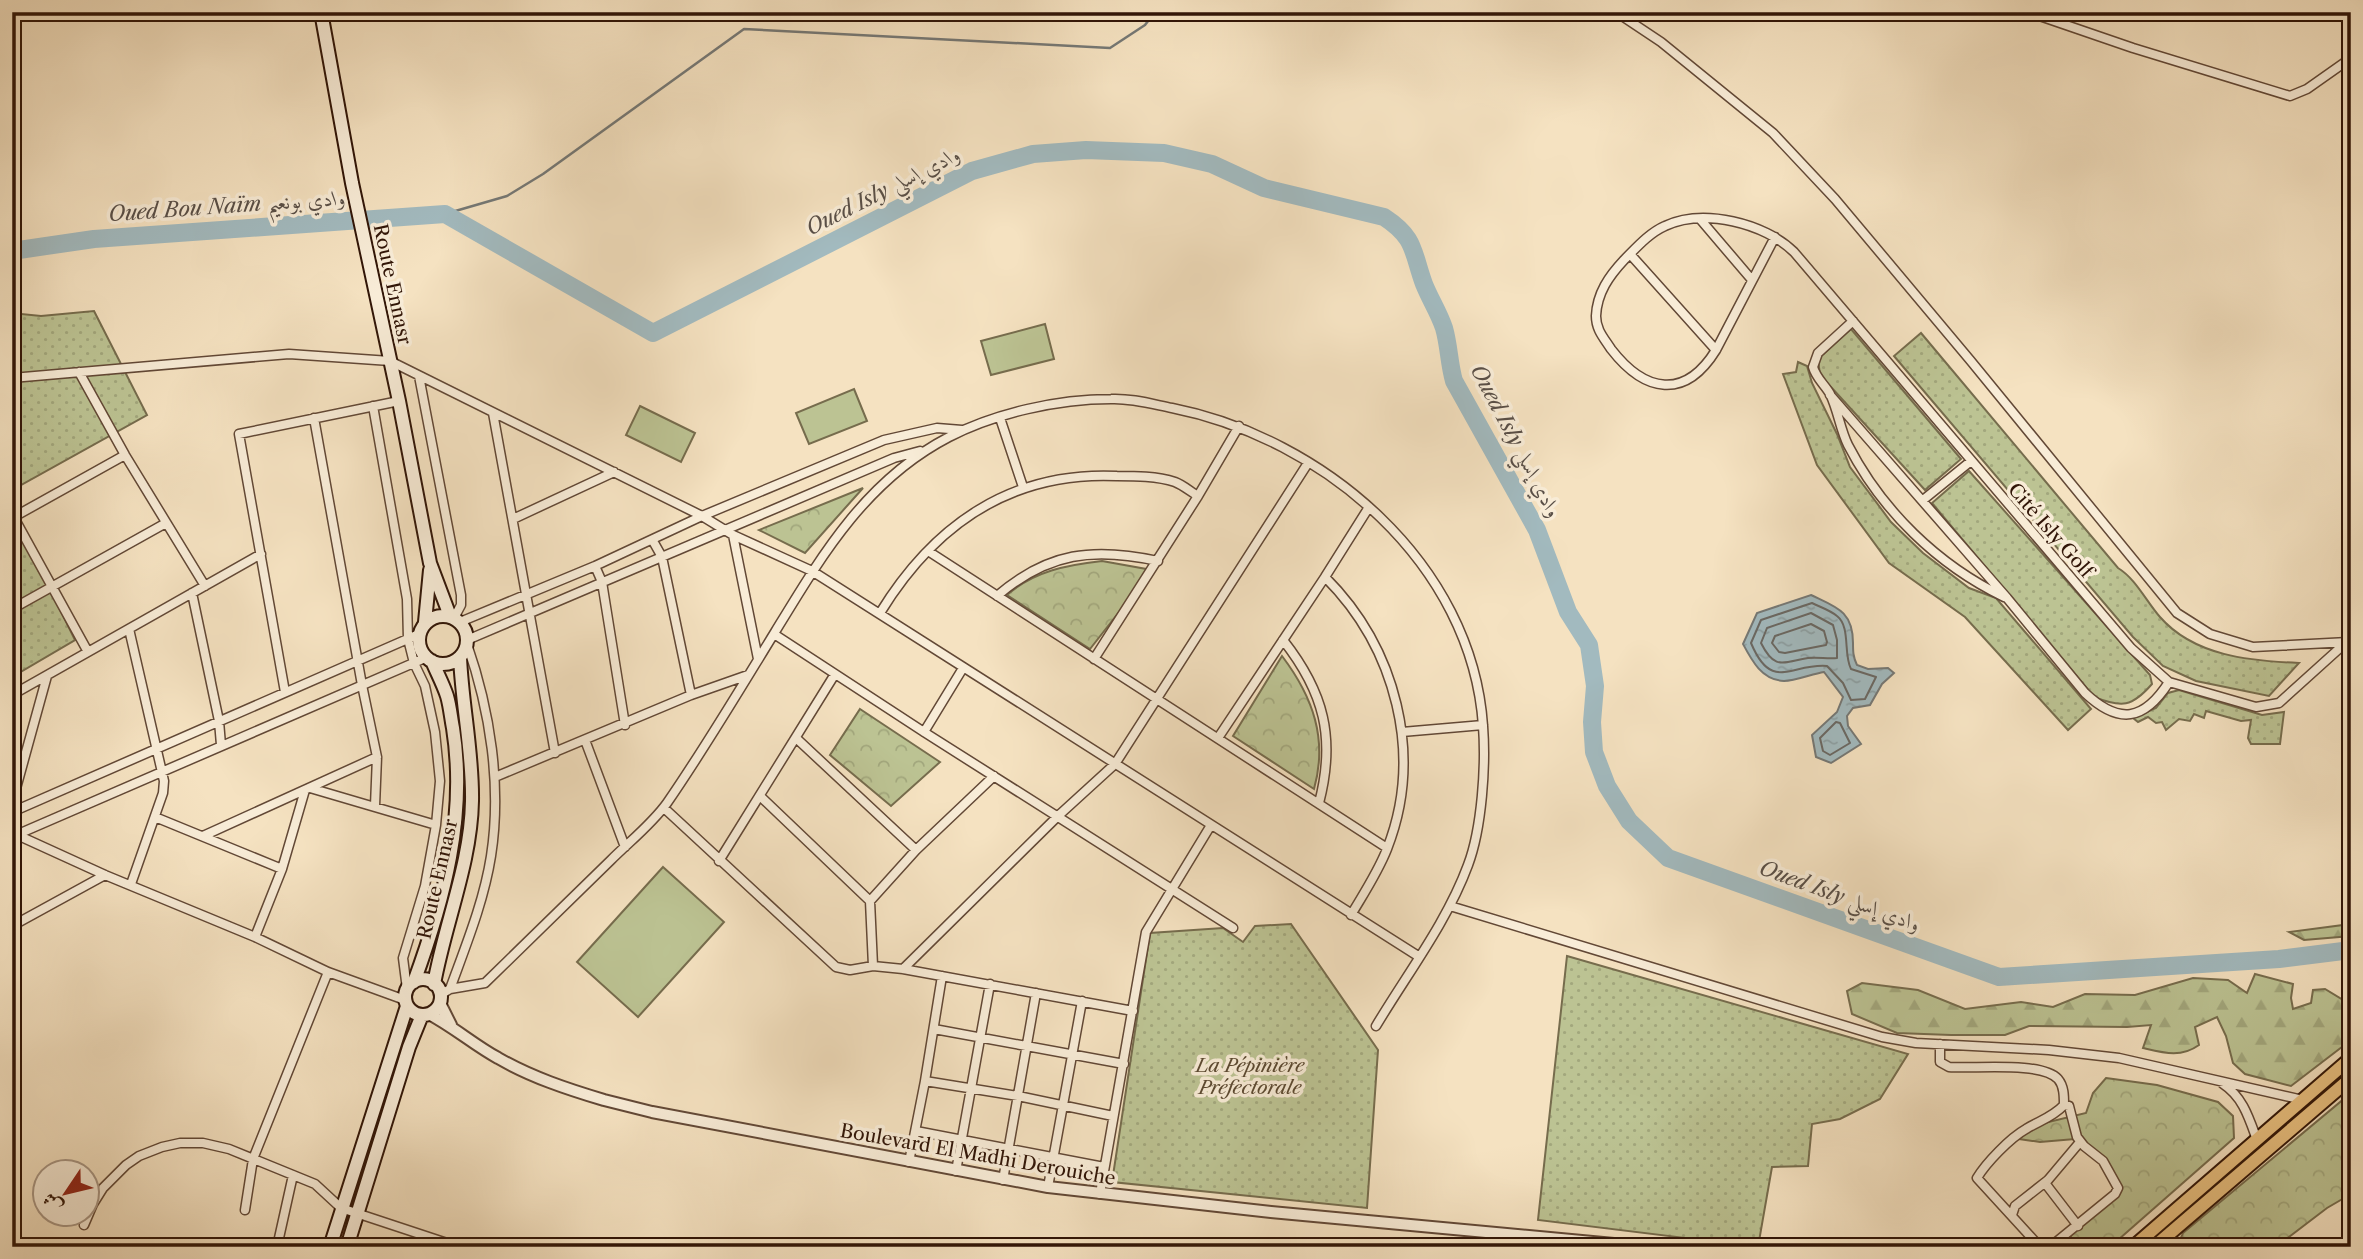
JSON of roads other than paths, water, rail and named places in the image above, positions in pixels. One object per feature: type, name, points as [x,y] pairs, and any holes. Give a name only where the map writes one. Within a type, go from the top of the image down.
[{"type":"main road","name":"Route Ennasr","points":[[321,12],[352,183],[399,401],[430,563],[455,619]]},
{"type":"main road","name":"Route Ennasr","points":[[417,632],[430,563]]},
{"type":"main road","points":[[437,616],[455,619],[467,633],[467,642],[460,657],[443,664],[423,661],[417,632],[437,616]]},
{"type":"main road","name":"Route Ennasr","points":[[441,993],[439,954],[467,847],[472,802],[470,745],[462,695],[460,657]]},
{"type":"main road","name":"Route Ennasr","points":[[330,1247],[408,994],[426,949],[454,844],[459,802],[456,747],[448,697],[423,661]]},
{"type":"main road","points":[[347,1247],[409,1047],[441,993],[423,979],[408,994],[413,1012],[426,1015]]},
{"type":"main road","points":[[2133,1247],[2351,1058]]},
{"type":"main road","points":[[2154,1247],[2168,1240],[2351,1077]]},
{"type":"street","points":[[1616,12],[1661,42],[1773,133],[1835,199],[1970,359],[2177,613],[2210,634],[2253,647],[2350,642]]},
{"type":"street","points":[[2028,12],[2133,48],[2290,96],[2306,89],[2351,58]]},
{"type":"street","points":[[1700,219],[1752,280]]},
{"type":"street","name":"Cité Isly Golf","points":[[1776,237],[1706,366],[1684,382],[1667,386],[1650,383],[1635,374],[1616,355],[1599,332],[1597,305],[1602,290],[1630,254],[1661,227],[1677,221],[1700,219],[1735,223],[1776,237],[1794,252],[2131,648],[2169,682],[2247,705],[2267,707],[2279,703],[2350,642]]},
{"type":"street","points":[[1630,254],[1716,350]]},
{"type":"street","points":[[1853,321],[1818,353],[1814,372],[1830,395],[2007,598],[2085,693],[2110,712],[2123,715],[2145,710],[2160,696],[2169,682]]},
{"type":"street","points":[[12,377],[289,354],[390,361],[702,516],[733,535],[812,571],[1418,956]]},
{"type":"street","points":[[79,372],[125,455],[205,586]]},
{"type":"street","points":[[419,376],[461,595],[461,605],[455,619]]},
{"type":"street","points":[[1830,395],[1849,447],[1898,517],[1950,565],[1973,582],[2007,598]]},
{"type":"street","points":[[441,993],[485,983],[664,808],[812,571],[847,523],[881,484],[901,467],[965,430],[1000,418],[1058,404],[1111,398],[1208,415],[1239,426],[1308,463],[1369,507],[1404,541],[1448,606],[1468,652],[1483,724],[1483,770],[1475,839],[1469,863],[1450,906],[1376,1026]]},
{"type":"street","points":[[285,692],[239,434],[399,401]]},
{"type":"street","points":[[12,812],[358,661],[417,632],[407,598],[373,406]]},
{"type":"street","points":[[494,413],[555,753]]},
{"type":"street","points":[[314,418],[377,757],[375,807]]},
{"type":"street","points":[[1000,418],[1023,487]]},
{"type":"street","points":[[1094,659],[1158,561],[1239,426]]},
{"type":"street","points":[[455,619],[527,594],[595,566],[702,516],[884,440],[937,428],[965,430]]},
{"type":"street","points":[[451,1025],[441,993],[477,916],[491,858],[495,777],[487,717],[467,642],[894,458],[929,449]]},
{"type":"street","points":[[88,652],[13,516],[125,455]]},
{"type":"street","points":[[1923,500],[1971,461]]},
{"type":"street","points":[[902,969],[1058,816],[1115,765],[1308,463]]},
{"type":"street","points":[[513,519],[614,472]]},
{"type":"street","points":[[880,613],[928,551],[966,517],[1023,487],[1078,476],[1132,476],[1176,482],[1198,496]]},
{"type":"street","points":[[1218,738],[1369,507]]},
{"type":"street","points":[[12,609],[166,523]]},
{"type":"street","points":[[733,535],[758,659]]},
{"type":"street","points":[[653,541],[662,557],[691,695]]},
{"type":"street","points":[[928,551],[1387,848]]},
{"type":"street","points":[[997,596],[1030,572],[1070,557],[1098,552],[1158,561]]},
{"type":"street","points":[[12,695],[261,554]]},
{"type":"street","points":[[595,566],[602,582],[625,725]]},
{"type":"street","points":[[1325,578],[1353,608],[1373,642],[1393,690],[1402,732],[1403,788],[1387,848],[1375,875],[1351,915]]},
{"type":"street","points":[[192,593],[219,721],[221,745]]},
{"type":"street","points":[[129,629],[158,748],[164,788],[131,884]]},
{"type":"street","points":[[774,634],[1233,928]]},
{"type":"street","points":[[1283,640],[1307,676],[1323,710],[1327,758],[1319,803]]},
{"type":"street","points":[[423,661],[440,781],[436,825],[425,886],[403,958],[408,994],[328,972],[256,937],[14,834],[362,685],[423,661]]},
{"type":"street","points":[[924,732],[963,668]]},
{"type":"street","points":[[719,861],[835,674]]},
{"type":"street","points":[[495,777],[625,725],[691,695],[748,675]]},
{"type":"street","points":[[12,803],[47,676]]},
{"type":"street","points":[[1402,732],[1483,724]]},
{"type":"street","points":[[796,738],[916,850]]},
{"type":"street","points":[[585,740],[625,846]]},
{"type":"street","points":[[203,836],[377,757]]},
{"type":"street","points":[[870,901],[916,850],[994,776]]},
{"type":"street","points":[[308,789],[436,825]]},
{"type":"street","points":[[256,937],[308,789]]},
{"type":"street","points":[[761,797],[870,901],[873,966]]},
{"type":"street","points":[[664,808],[836,967],[850,970],[873,966],[902,969],[1133,1011]]},
{"type":"street","points":[[155,817],[282,869]]},
{"type":"street","points":[[1100,1194],[1146,932],[1170,888],[1211,825]]},
{"type":"street","points":[[12,926],[105,875]]},
{"type":"street","points":[[1450,906],[1882,1037],[2119,1058],[2303,1100]]},
{"type":"street","points":[[245,1210],[253,1159],[328,972]]},
{"type":"street","points":[[909,1162],[942,975]]},
{"type":"street","points":[[956,1171],[990,984]]},
{"type":"street","points":[[1003,1180],[1036,993]]},
{"type":"street","points":[[1048,1188],[1070,1054],[1082,1001]]},
{"type":"street","name":"Boulevard El Madhi Derouiche","points":[[426,1015],[451,1025],[496,1058],[516,1068],[547,1082],[604,1100],[652,1112],[1003,1180],[1100,1194],[1646,1247]]},
{"type":"street","points":[[934,1030],[1124,1064]]},
{"type":"street","points":[[1940,1044],[1940,1062],[1949,1067],[2033,1069],[2052,1073],[2062,1083],[2064,1105],[2057,1113],[2011,1140],[1978,1175],[1979,1181],[2040,1247]]},
{"type":"street","points":[[925,1081],[972,1087],[1113,1116]]},
{"type":"street","points":[[2217,1081],[2239,1098],[2257,1140]]},
{"type":"street","points":[[2049,1247],[2116,1194],[2118,1188],[2103,1161],[2080,1142],[2069,1106],[2064,1105]]},
{"type":"street","points":[[916,1131],[1104,1167]]},
{"type":"street","points":[[2012,1215],[2015,1206],[2045,1183],[2080,1142]]},
{"type":"street","points":[[102,1190],[119,1170],[146,1153],[172,1144],[203,1143],[219,1146],[315,1184],[341,1208],[440,1244],[459,1247]]},
{"type":"street","points":[[277,1247],[293,1175]]},
{"type":"street","points":[[2045,1183],[2078,1226]]},
{"type":"water","points":[[1811,595],[1835,607],[1846,617],[1852,632],[1857,665],[1868,669],[1888,668],[1894,673],[1882,684],[1870,705],[1853,708],[1847,716],[1848,726],[1861,744],[1831,763],[1816,757],[1812,735],[1837,712],[1843,697],[1824,672],[1788,681],[1770,677],[1754,663],[1743,644],[1757,613]]},
{"type":"waterway","points":[[445,214],[507,196],[543,174],[744,29],[1110,48],[1145,25],[1155,12]]},
{"type":"waterway","name":"Oued Isly وادي إسلي","points":[[12,251],[94,239],[445,214],[653,333],[972,171],[1033,154],[1086,150],[1164,153],[1212,164],[1264,188],[1384,217],[1408,239],[1444,328],[1454,381],[1537,530],[1568,612],[1589,645],[1595,686],[1592,722],[1594,752],[1607,786],[1629,821],[1668,858],[1999,977],[2279,959],[2351,950]]},
{"type":"water label","name":"Oued Bou Naïm وادي بونعيم","points":[[227,206]]},
{"type":"park label","name":"La Pépinière Préfectorale","points":[[1250,1076]]}]
